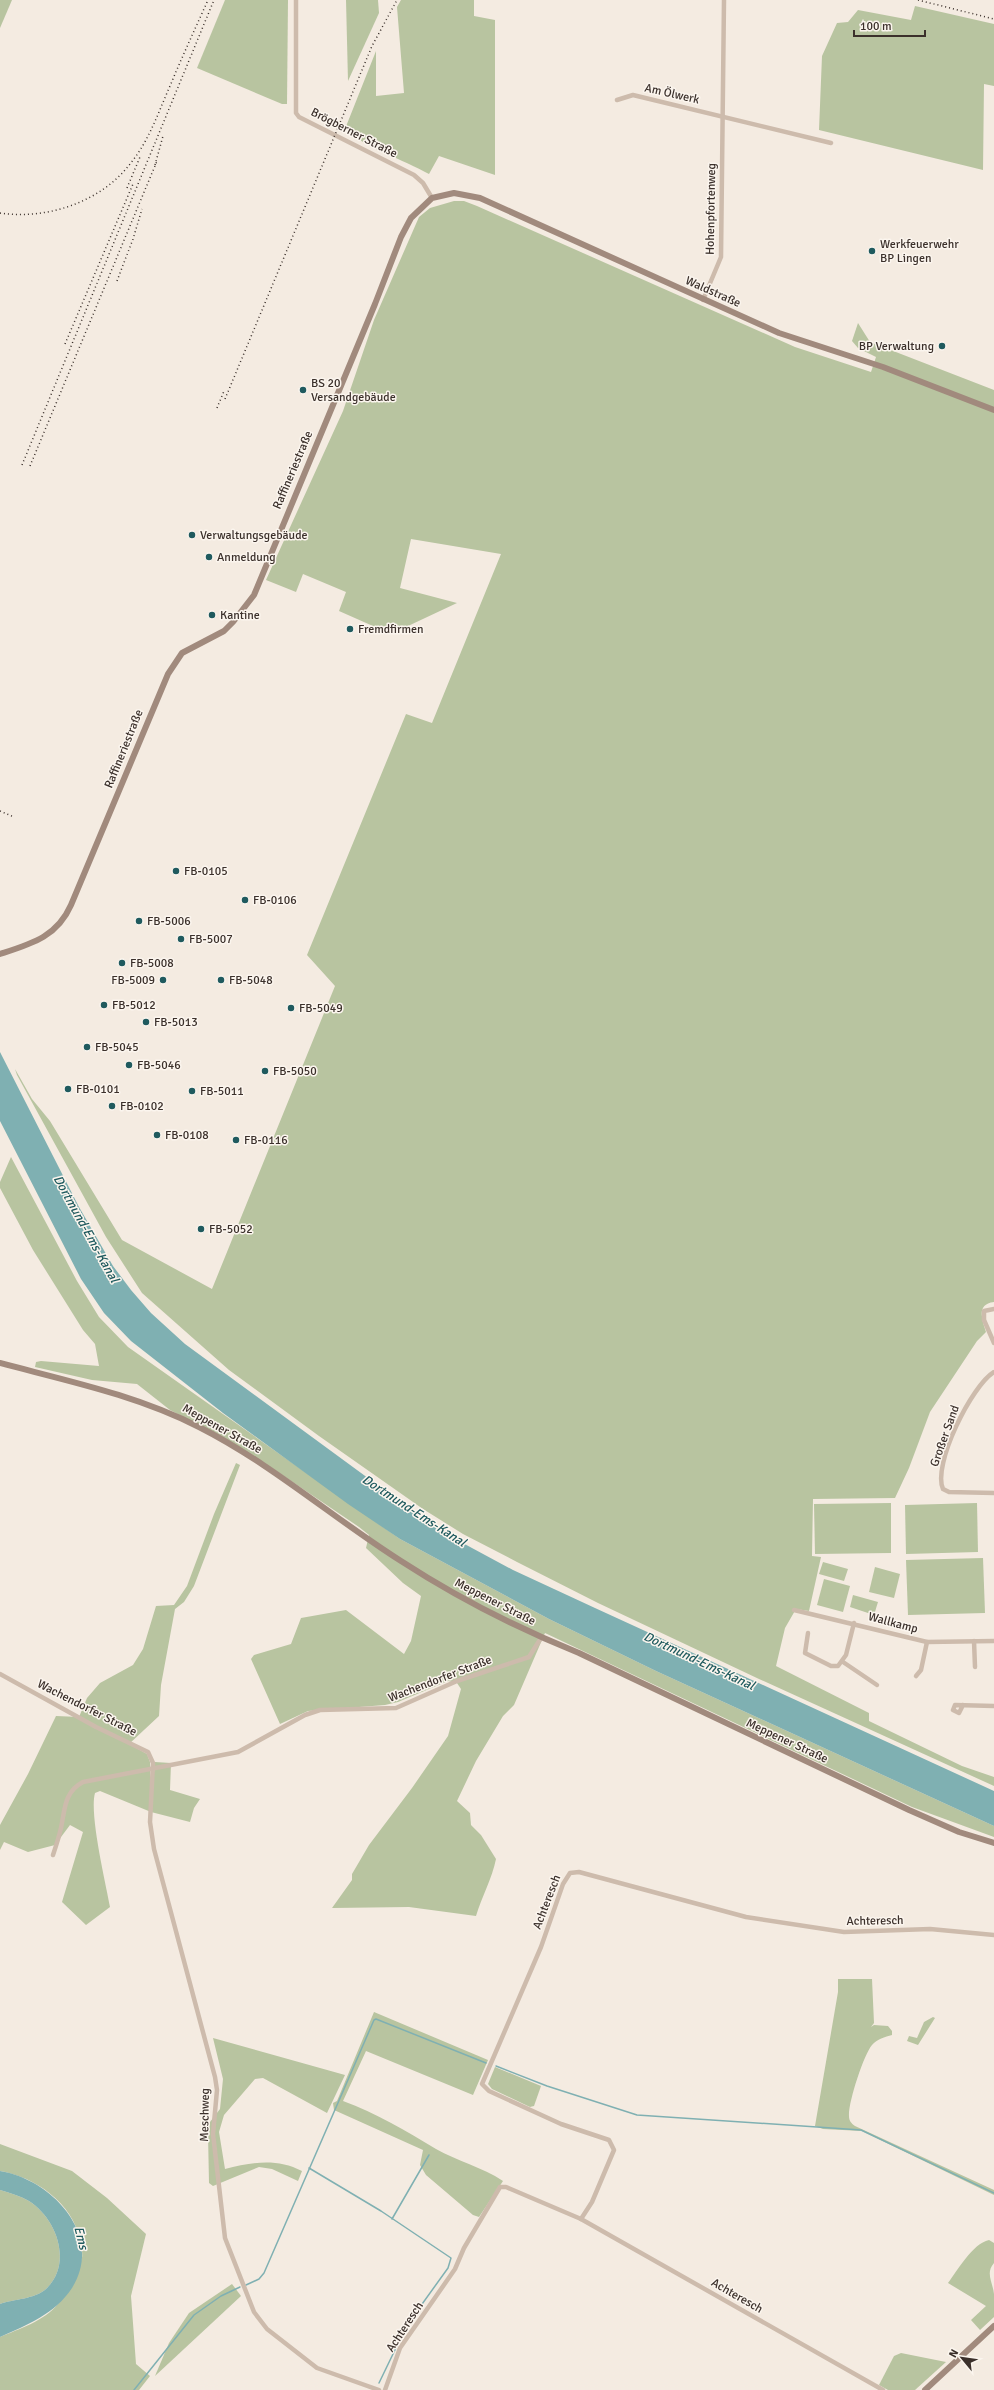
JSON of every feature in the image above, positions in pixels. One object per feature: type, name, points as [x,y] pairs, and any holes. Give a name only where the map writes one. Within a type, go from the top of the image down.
[{"type":"street","name":"Brögberner Straße","points":[[296,0],[296,113],[346,142],[414,174],[423,183],[430,199]]},
{"type":"street","name":"Hohenpfortenweg","points":[[703,300],[720,257],[724,0]]},
{"type":"street","name":"Am Ölwerk","points":[[617,100],[633,95],[722,116]]},
{"type":"street","points":[[722,116],[831,143]]},
{"type":"street","name":"Waldstraße","points":[[430,199],[454,193],[480,198],[703,300],[793,339],[883,367],[994,410]]},
{"type":"street","name":"Raffineriestraße","points":[[0,954],[36,942],[62,922],[71,905],[168,674],[182,653],[224,630],[233,622],[254,595],[375,304],[401,237],[410,218],[430,199]]},
{"type":"street","points":[[994,1309],[984,1311],[984,1320],[994,1343]]},
{"type":"street","name":"Meppener Straße","points":[[0,1363],[132,1398],[200,1427],[248,1454],[400,1561],[456,1595],[541,1638],[579,1653],[945,1827],[994,1843]]},
{"type":"street","name":"Großer Sand","points":[[994,1372],[972,1394],[946,1456],[939,1481],[943,1489],[949,1492],[994,1494]]},
{"type":"street","name":"Wallkamp","points":[[794,1610],[854,1623],[927,1642],[994,1641]]},
{"type":"street","name":"Wallkamp","points":[[843,1662],[854,1623]]},
{"type":"street","points":[[808,1633],[805,1653],[831,1666],[838,1666],[843,1662],[877,1685]]},
{"type":"street","name":"Wachendorfer Straße","points":[[53,1855],[61,1830],[66,1801],[72,1789],[83,1782],[96,1778],[153,1769],[238,1752],[305,1714],[320,1710],[396,1708],[457,1681],[529,1657],[541,1638]]},
{"type":"street","points":[[974,1641],[975,1667]]},
{"type":"street","name":"Wallkamp","points":[[916,1676],[921,1670],[927,1642]]},
{"type":"street","name":"Wachendorfer Straße","points":[[0,1674],[96,1727],[144,1748],[151,1757],[153,1769]]},
{"type":"street","points":[[963,1705],[994,1706]]},
{"type":"street","name":"Meschweg","points":[[153,1769],[150,1822],[154,1849],[216,2077],[217,2090],[213,2134],[223,2227],[230,2256],[254,2312],[267,2329],[316,2368],[379,2390]]},
{"type":"street","name":"Achteresch","points":[[581,2219],[592,2202],[614,2150],[609,2140],[561,2124],[489,2091],[482,2084],[541,1947],[563,1884],[570,1873],[579,1872],[746,1917],[842,1931],[886,1932],[930,1929],[994,1935]]},
{"type":"street","name":"Achteresch","points":[[385,2390],[400,2348],[455,2269],[464,2248],[500,2187],[506,2187],[581,2219],[883,2390]]},
{"type":"street","points":[[925,2390],[994,2326]]},
{"type":"green space","points":[[0,0],[12,0],[0,28]]},
{"type":"green space","points":[[225,0],[288,0],[287,104],[282,104],[197,68]]},
{"type":"green space","points":[[346,0],[378,0],[379,13],[348,81]]},
{"type":"green space","points":[[401,0],[474,0],[474,16],[495,20],[495,175],[439,156],[429,174],[363,142],[345,129],[376,51],[376,96],[404,93],[397,7]]},
{"type":"green space","points":[[915,6],[994,24],[994,86],[984,84],[983,170],[819,130],[822,56],[837,23],[848,22],[858,10],[911,20]]},
{"type":"green space","points":[[454,201],[464,201],[477,206],[795,347],[871,372],[876,357],[858,348],[852,341],[858,323],[870,342],[994,390],[994,1302],[988,1303],[983,1309],[982,1318],[986,1332],[977,1341],[930,1412],[909,1468],[895,1498],[813,1499],[812,1556],[821,1557],[809,1611],[796,1609],[785,1628],[776,1666],[869,1713],[869,1721],[962,1766],[994,1777],[994,1786],[759,1679],[598,1603],[463,1534],[423,1509],[319,1436],[229,1370],[142,1293],[106,1237],[17,1075],[15,1069],[32,1099],[50,1121],[122,1240],[212,1289],[335,986],[307,955],[406,714],[432,723],[501,554],[411,539],[400,588],[457,603],[391,634],[339,611],[346,592],[303,574],[296,592],[266,580],[343,411],[374,320],[419,217],[430,208]]},
{"type":"green space","points":[[11,1157],[77,1281],[99,1317],[128,1347],[400,1539],[549,1619],[656,1671],[994,1826],[994,1837],[912,1807],[545,1633],[514,1705],[503,1716],[476,1761],[457,1801],[470,1813],[471,1825],[481,1835],[496,1859],[476,1916],[409,1907],[332,1908],[352,1880],[352,1874],[369,1845],[412,1788],[448,1736],[461,1689],[457,1683],[448,1681],[398,1702],[385,1705],[308,1711],[280,1724],[251,1659],[254,1655],[291,1644],[301,1618],[346,1610],[404,1654],[411,1641],[421,1596],[403,1583],[366,1548],[369,1535],[359,1527],[275,1470],[201,1426],[170,1410],[137,1384],[92,1380],[35,1367],[36,1362],[41,1361],[99,1366],[95,1344],[83,1330],[33,1250],[0,1188],[0,1182]]},
{"type":"green space","points":[[236,1463],[240,1465],[194,1586],[184,1602],[175,1609],[161,1685],[159,1716],[129,1744],[147,1754],[150,1762],[151,1805],[155,1762],[171,1763],[170,1790],[200,1799],[194,1808],[190,1822],[151,1812],[100,1791],[95,1793],[94,1816],[96,1832],[110,1907],[86,1925],[62,1902],[83,1832],[70,1825],[55,1845],[28,1852],[4,1842],[0,1850],[0,1825],[28,1774],[56,1716],[79,1717],[87,1698],[100,1683],[133,1665],[143,1649],[156,1606],[174,1605],[187,1586],[214,1514]]},
{"type":"green space","points":[[891,1503],[891,1553],[815,1554],[814,1504]]},
{"type":"green space","points":[[977,1503],[978,1552],[906,1554],[905,1505]]},
{"type":"green space","points":[[983,1558],[985,1613],[908,1615],[906,1560]]},
{"type":"green space","points":[[823,1562],[848,1569],[844,1581],[819,1574]]},
{"type":"green space","points":[[875,1567],[900,1574],[894,1598],[869,1592]]},
{"type":"green space","points":[[824,1579],[850,1586],[843,1612],[817,1605]]},
{"type":"green space","points":[[853,1595],[878,1602],[874,1615],[850,1607]]},
{"type":"green space","points":[[838,1979],[872,1979],[874,2023],[871,2027],[874,2025],[888,2026],[892,2031],[892,2035],[881,2038],[872,2045],[865,2058],[851,2101],[849,2110],[850,2122],[855,2126],[994,2190],[994,2195],[862,2131],[823,2129],[815,2126],[838,1992]]},
{"type":"green space","points":[[374,2012],[488,2060],[473,2095],[366,2051],[343,2101],[379,2117],[436,2149],[487,2172],[503,2181],[479,2217],[473,2215],[426,2175],[420,2165],[423,2150],[334,2110],[333,2103],[337,2101]]},
{"type":"green space","points":[[933,2017],[935,2018],[918,2045],[907,2041],[909,2036],[917,2038],[924,2022]]},
{"type":"green space","points":[[213,2038],[345,2075],[327,2113],[263,2078],[255,2079],[224,2115],[219,2132],[225,2169],[264,2162],[283,2164],[302,2171],[298,2181],[272,2169],[259,2167],[213,2186],[209,2183],[208,2134],[210,2122],[220,2109],[223,2079]]},
{"type":"green space","points":[[495,2067],[541,2086],[534,2106],[530,2107],[492,2089],[488,2084]]},
{"type":"green space","points":[[0,2144],[72,2171],[107,2198],[146,2234],[131,2296],[136,2364],[150,2376],[139,2390],[0,2390],[0,2337],[39,2320],[58,2304],[71,2282],[82,2258],[82,2254],[76,2227],[61,2203],[39,2186],[26,2179],[0,2171]]},
{"type":"green space","points":[[0,2190],[26,2199],[39,2209],[54,2230],[60,2254],[59,2267],[54,2278],[46,2289],[30,2297],[0,2304]]},
{"type":"green space","points":[[989,2240],[994,2243],[994,2263],[991,2267],[990,2278],[994,2294],[994,2317],[980,2330],[971,2320],[986,2306],[948,2283],[971,2252],[983,2242]]},
{"type":"green space","points":[[232,2284],[241,2296],[155,2376],[169,2343],[189,2313]]},
{"type":"green space","points":[[901,2353],[946,2362],[915,2390],[888,2390],[879,2385],[894,2356]]},
{"type":"water","name":"Dortmund-Ems-Kanal","points":[[0,1052],[79,1207],[113,1266],[151,1313],[185,1344],[417,1514],[459,1541],[513,1570],[994,1791],[994,1826],[656,1671],[549,1619],[400,1539],[348,1504],[223,1413],[131,1341],[104,1313],[81,1279],[0,1121]]},
{"type":"water","points":[[0,2171],[19,2176],[37,2185],[54,2198],[68,2213],[77,2230],[82,2248],[80,2268],[72,2288],[65,2297],[40,2318],[0,2337],[0,2304],[30,2297],[46,2289],[54,2278],[59,2267],[60,2254],[54,2230],[39,2209],[26,2199],[0,2190]]},
{"type":"waterway","points":[[246,2285],[259,2279],[264,2273],[374,2020],[376,2019],[486,2063]]},
{"type":"waterway","points":[[496,2066],[547,2086],[637,2115],[861,2130],[994,2193]]},
{"type":"waterway","points":[[392,2219],[429,2155]]},
{"type":"waterway","points":[[309,2168],[381,2211],[451,2258],[448,2268],[407,2325],[379,2383]]},
{"type":"waterway","points":[[134,2390],[194,2315],[221,2296],[240,2287]]},
{"type":"railway","points":[[0,213],[36,214],[54,211],[89,198],[104,189],[118,177],[143,146],[208,0]]},
{"type":"railway","points":[[22,465],[214,0]]},
{"type":"railway","points":[[225,399],[372,46],[397,0]]},
{"type":"railway","points":[[918,0],[994,19]]},
{"type":"railway","points":[[155,165],[163,136]]},
{"type":"railway","points":[[127,188],[140,157]]},
{"type":"railway","points":[[30,466],[157,161]]},
{"type":"railway","points":[[65,344],[133,184]]},
{"type":"railway","points":[[117,281],[133,239],[142,209]]},
{"type":"railway","points":[[217,408],[224,391]]},
{"type":"railway","points":[[0,811],[14,817]]},
{"type":"place","name":"Werkfeuerwehr BP Lingen","points":[[872,251]]},
{"type":"place","name":"BP Verwaltung","points":[[942,346]]},
{"type":"place","name":"BS 20 Versandgebäude","points":[[303,390]]},
{"type":"place","name":"Verwaltungsgebäude","points":[[192,535]]},
{"type":"place","name":"Anmeldung","points":[[209,557]]},
{"type":"place","name":"Kantine","points":[[212,615]]},
{"type":"place","name":"Fremdfirmen","points":[[350,629]]},
{"type":"place","name":"FB-0105","points":[[176,871]]},
{"type":"place","name":"FB-0106","points":[[245,900]]},
{"type":"place","name":"FB-5006","points":[[139,921]]},
{"type":"place","name":"FB-5007","points":[[181,939]]},
{"type":"place","name":"FB-5008","points":[[122,963]]},
{"type":"place","name":"FB-5009","points":[[163,980]]},
{"type":"place","name":"FB-5048","points":[[221,980]]},
{"type":"place","name":"FB-5012","points":[[104,1005]]},
{"type":"place","name":"FB-5049","points":[[291,1008]]},
{"type":"place","name":"FB-5013","points":[[146,1022]]},
{"type":"place","name":"FB-5045","points":[[87,1047]]},
{"type":"place","name":"FB-5046","points":[[129,1065]]},
{"type":"place","name":"FB-5050","points":[[265,1071]]},
{"type":"place","name":"FB-0101","points":[[68,1089]]},
{"type":"place","name":"FB-5011","points":[[192,1091]]},
{"type":"place","name":"FB-0102","points":[[112,1106]]},
{"type":"place","name":"FB-0108","points":[[157,1135]]},
{"type":"place","name":"FB-0116","points":[[236,1140]]},
{"type":"place","name":"FB-5052","points":[[201,1229]]},
{"type":"water label","name":"Ems","points":[[81,2238]]}]
